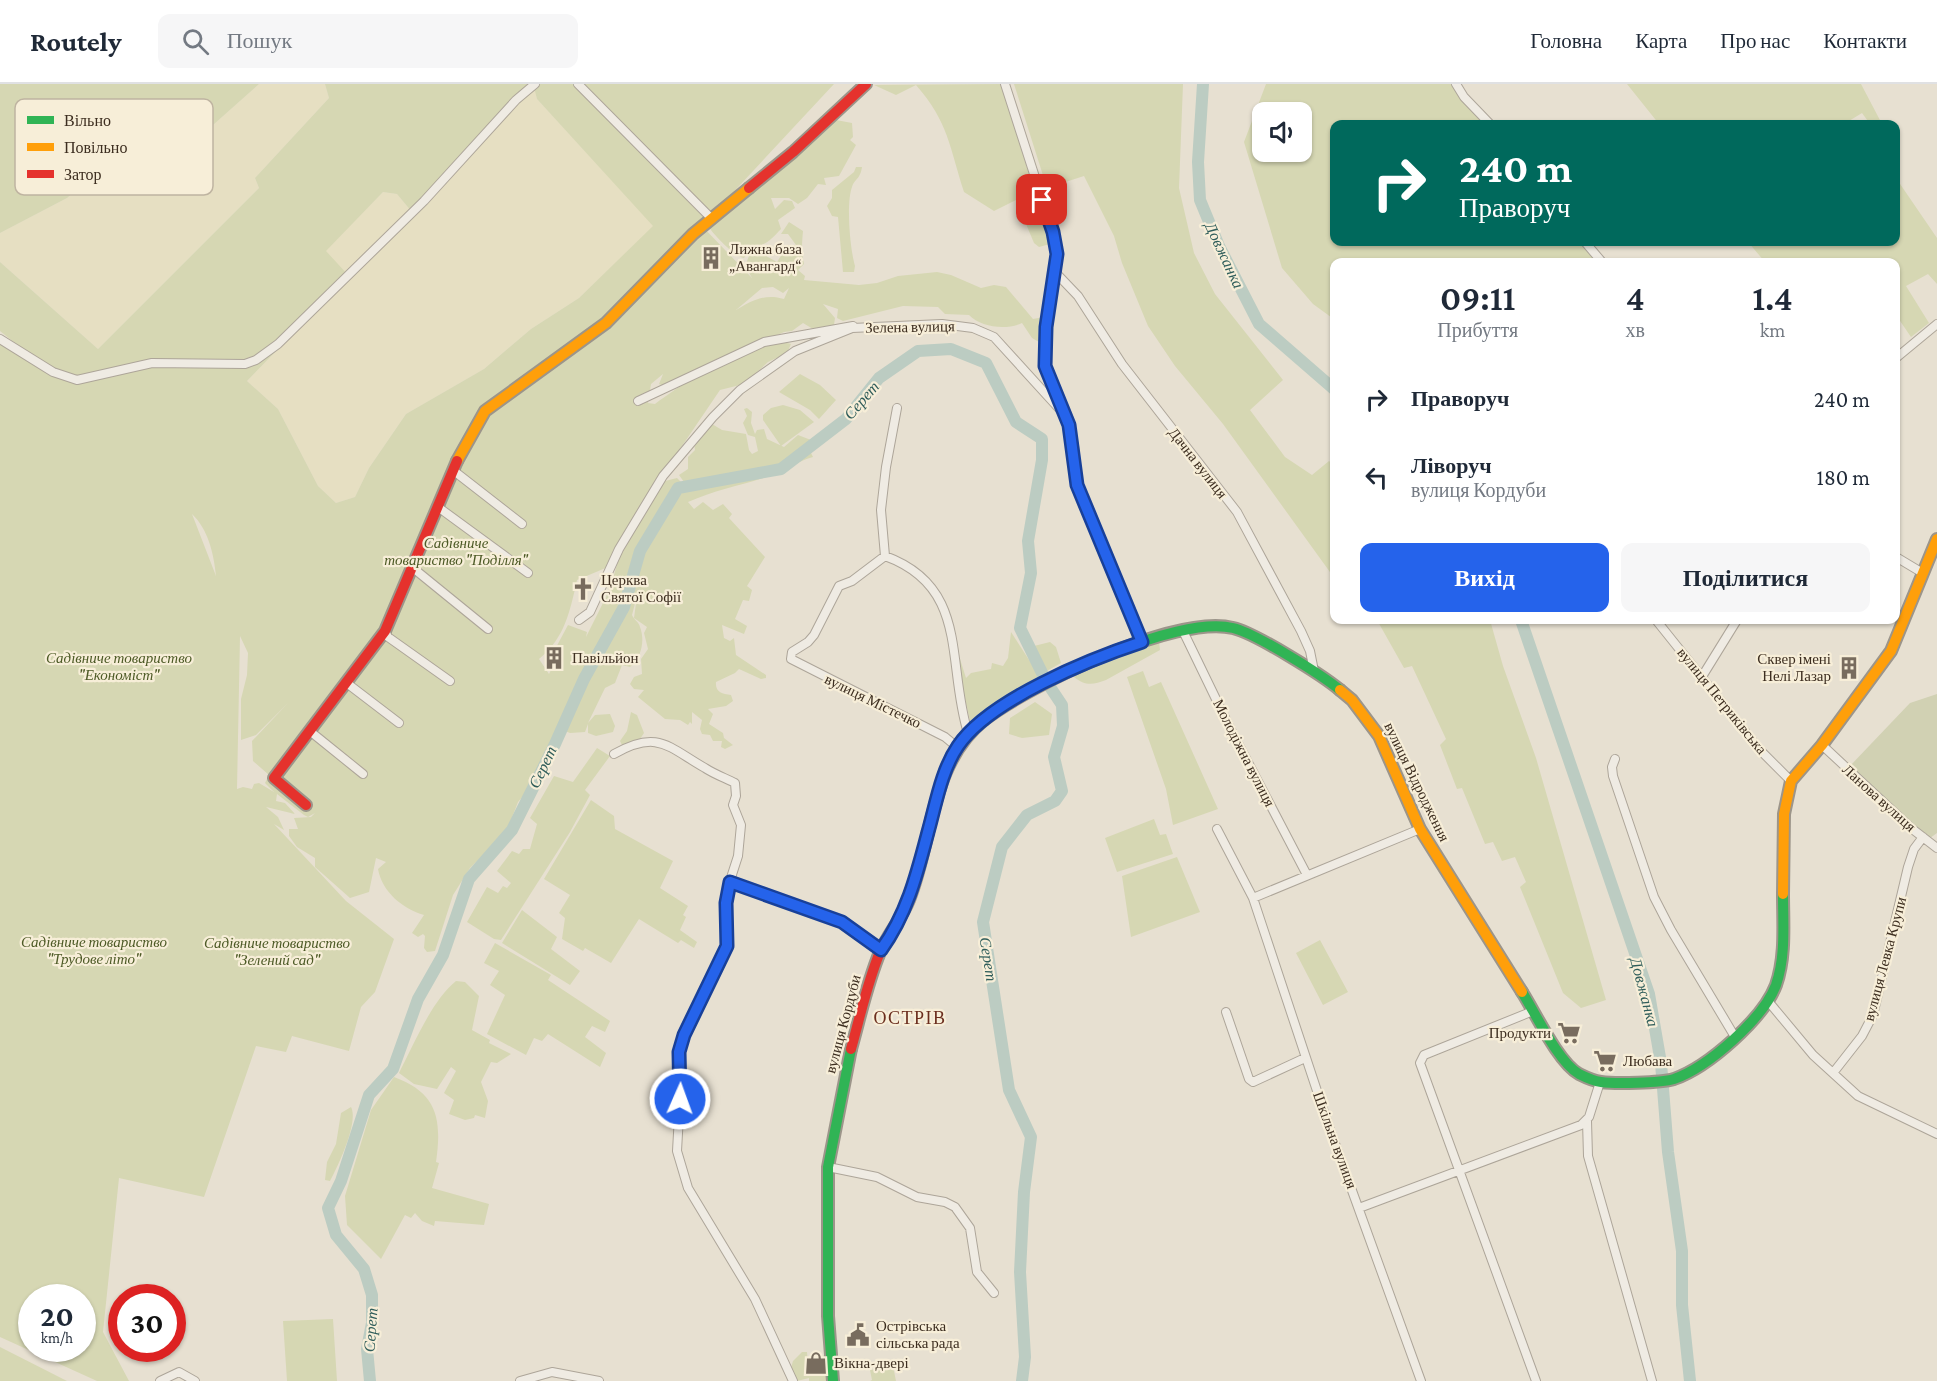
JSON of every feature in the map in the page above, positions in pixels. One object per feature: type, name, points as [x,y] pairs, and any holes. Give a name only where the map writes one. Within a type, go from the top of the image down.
[{"type":"street","points":[[0,339],[53,372],[78,380],[152,363],[232,365],[256,360],[278,344],[424,201],[516,100],[535,84]]},
{"type":"street","points":[[578,84],[711,218]]},
{"type":"street","points":[[306,805],[274,778],[348,684],[385,631],[468,438],[489,407],[606,323],[711,218],[793,152],[866,84]]},
{"type":"street","points":[[1005,84],[1053,232],[1057,254],[1044,351],[1045,366],[1064,414]]},
{"type":"street","points":[[1456,84],[1464,97],[1486,120]]},
{"type":"street","points":[[1588,246],[1599,258]]},
{"type":"street","name":"Дачна вулиця","points":[[1055,272],[1078,297],[1122,364],[1237,512],[1301,631],[1310,651],[1314,671]]},
{"type":"street","name":"Зелена вулиця","points":[[579,620],[591,612],[619,549],[663,476],[713,417],[740,390],[784,358],[852,328],[942,324],[985,332],[1001,342],[1064,414],[1074,446],[1077,485],[1142,642]]},
{"type":"street","points":[[1900,355],[1937,324]]},
{"type":"street","points":[[638,401],[665,391],[764,342],[846,326],[863,327]]},
{"type":"street","points":[[897,408],[881,510],[885,556],[915,570],[938,593],[951,632],[963,718],[968,733]]},
{"type":"street","points":[[454,471],[522,524]]},
{"type":"street","points":[[438,507],[528,573]]},
{"type":"street","points":[[1791,781],[1822,746],[1891,651],[1921,573],[1937,539]]},
{"type":"street","name":"вулиця Містечко","points":[[885,556],[852,581],[839,586],[814,635],[790,655],[798,664],[937,732],[957,747]]},
{"type":"street","points":[[1900,560],[1921,573]]},
{"type":"street","points":[[413,568],[488,629]]},
{"type":"street","name":"вулиця Петриківська","points":[[1659,624],[1703,675],[1760,750],[1791,781]]},
{"type":"street","points":[[1703,675],[1735,624]]},
{"type":"street","name":"вулиця Відродження","points":[[1031,691],[1068,670],[1142,642],[1201,627],[1234,628],[1253,636],[1314,671],[1352,700],[1367,717],[1379,736],[1419,829],[1533,1011],[1566,1062],[1578,1073],[1600,1082],[1656,1082],[1671,1080],[1690,1072],[1735,1037],[1768,1001],[1776,984],[1783,949],[1784,814],[1791,781]]},
{"type":"street","points":[[385,631],[388,637],[450,681]]},
{"type":"street","name":"Молодіжна вулиця","points":[[1183,631],[1230,728],[1307,875]]},
{"type":"street","points":[[348,684],[399,723]]},
{"type":"street","name":"вулиця Кордуби","points":[[833,1381],[828,1316],[828,1167],[846,1069],[869,982],[881,950],[909,900],[941,786],[957,747],[968,733],[991,715],[1031,691]]},
{"type":"street","points":[[311,732],[363,774]]},
{"type":"street","points":[[614,754],[639,742],[668,743],[706,769],[735,783],[736,796],[733,805],[741,825],[738,856],[726,903],[727,946],[693,1014],[679,1052],[681,1080],[676,1151],[688,1188],[755,1299],[793,1381]]},
{"type":"street","name":"Ланова вулиця","points":[[1822,746],[1937,848]]},
{"type":"street","points":[[1615,759],[1612,767],[1624,815],[1654,897],[1671,930],[1735,1037]]},
{"type":"street","points":[[1253,898],[1369,852],[1419,829]]},
{"type":"street","name":"Шкільна вулиця","points":[[1217,830],[1253,898],[1305,1058],[1421,1381]]},
{"type":"street","points":[[1926,840],[1937,836]]},
{"type":"street","name":"вулиця Левка Крупи","points":[[1833,1073],[1862,1036],[1873,1015],[1908,867],[1914,849],[1926,840]]},
{"type":"street","points":[[730,882],[842,922],[881,950]]},
{"type":"street","points":[[1768,1001],[1813,1055],[1858,1096],[1937,1134]]},
{"type":"street","points":[[1533,1011],[1432,1051],[1421,1058],[1422,1069],[1536,1381]]},
{"type":"street","points":[[1226,1012],[1249,1079],[1253,1082],[1305,1058]]},
{"type":"street","points":[[1600,1082],[1587,1121],[1588,1156],[1652,1381]]},
{"type":"street","points":[[1359,1208],[1587,1121]]},
{"type":"street","points":[[828,1167],[877,1177],[917,1197],[945,1202],[955,1208],[970,1228],[977,1272],[994,1293]]},
{"type":"street","points":[[160,1381],[179,1372],[195,1381]]},
{"type":"street","points":[[520,1381],[552,1372],[599,1381]]},
{"type":"shaded area","points":[[259,84],[325,84],[329,98],[255,178],[259,188],[98,349],[0,262],[0,233],[71,195],[213,195],[213,125]]},
{"type":"shaded area","points":[[535,87],[537,99],[654,226],[579,298],[531,329],[484,369],[406,414],[369,468],[355,497],[336,503],[318,486],[278,409],[247,381],[349,277],[325,251],[383,192],[397,194],[412,212]]},
{"type":"green space","points":[[0,84],[259,84],[213,125],[213,99],[15,99],[15,195],[71,195],[0,233]]},
{"type":"green space","points":[[325,84],[834,84],[713,214],[836,120],[852,123],[853,137],[850,140],[856,145],[839,176],[824,178],[826,185],[818,184],[807,198],[798,204],[789,198],[771,198],[775,209],[784,200],[792,201],[795,208],[778,220],[781,229],[772,238],[762,245],[753,246],[744,258],[723,243],[706,222],[701,225],[752,278],[745,266],[749,256],[766,256],[777,262],[788,245],[796,245],[788,234],[781,234],[789,222],[803,231],[804,264],[798,270],[805,276],[804,280],[859,285],[877,283],[898,276],[937,272],[951,275],[981,288],[994,285],[1006,287],[1033,319],[1044,317],[1047,321],[1046,335],[1039,342],[1032,338],[1022,323],[1010,327],[995,327],[980,323],[969,315],[945,314],[938,307],[903,306],[843,321],[837,318],[838,309],[823,304],[835,318],[834,325],[818,332],[803,323],[792,331],[784,332],[664,386],[659,384],[663,374],[651,384],[648,403],[655,404],[684,384],[740,352],[776,342],[791,344],[787,353],[768,362],[744,384],[720,390],[646,499],[608,567],[577,580],[569,613],[561,633],[539,659],[549,674],[558,656],[553,653],[568,625],[587,632],[586,637],[610,589],[623,543],[665,481],[677,478],[681,482],[671,491],[669,503],[678,494],[690,488],[721,479],[782,467],[807,452],[813,457],[783,471],[688,502],[694,509],[703,502],[713,510],[723,504],[732,514],[729,518],[765,557],[747,586],[752,590],[749,601],[743,600],[735,619],[747,626],[744,634],[722,625],[724,638],[730,641],[734,638],[736,655],[766,675],[766,678],[761,679],[739,669],[716,682],[718,690],[731,695],[733,701],[726,706],[708,709],[713,714],[709,724],[723,733],[724,738],[733,745],[725,749],[721,747],[722,741],[713,741],[710,735],[702,734],[700,729],[702,720],[692,712],[692,724],[665,719],[638,697],[644,690],[634,689],[630,684],[634,677],[642,674],[641,659],[648,649],[644,633],[647,627],[634,618],[641,632],[640,653],[630,667],[622,665],[615,683],[605,688],[588,723],[595,715],[610,714],[615,726],[613,732],[596,736],[588,733],[588,724],[585,732],[565,731],[563,723],[570,710],[576,706],[586,674],[572,694],[533,784],[518,802],[506,833],[470,868],[453,895],[435,951],[427,952],[424,948],[425,936],[423,934],[418,937],[412,933],[424,915],[401,904],[384,885],[378,869],[386,862],[376,858],[369,892],[350,898],[315,867],[315,858],[297,847],[289,836],[289,829],[298,829],[294,818],[311,817],[315,813],[308,817],[304,815],[277,794],[276,801],[285,803],[295,814],[266,807],[278,817],[284,830],[274,824],[346,901],[394,939],[375,992],[361,1007],[349,1051],[292,1036],[286,1052],[256,1046],[204,1197],[119,1178],[103,1332],[108,1341],[108,1362],[119,1362],[129,1381],[97,1381],[55,1362],[96,1362],[96,1284],[18,1284],[18,1345],[0,1337],[0,338],[42,365],[0,331],[0,262],[98,349],[259,188],[255,178],[329,98]],"holes":[[[534,87],[537,99],[653,226],[579,298],[531,329],[484,369],[406,414],[369,468],[355,497],[336,503],[318,486],[278,409],[247,381],[349,276],[326,251],[383,192],[397,194],[412,212]],[[773,287],[783,293],[789,288],[784,299],[764,297],[736,310],[762,288]],[[668,503],[642,547],[626,590],[629,597],[626,607],[588,672],[602,637],[612,628],[635,549]],[[192,514],[206,534],[212,551],[216,576]],[[637,596],[634,618],[632,615]],[[240,636],[248,653],[247,675],[241,699],[241,740],[256,735],[288,703],[252,741],[253,761],[269,775],[265,783],[274,792],[259,783],[254,784],[252,789],[243,787],[237,789]]]},
{"type":"green space","points":[[1002,84],[1050,244],[1039,247],[1034,243],[1016,200],[994,211],[964,192],[942,123],[916,85],[896,95],[874,85]]},
{"type":"green space","points":[[1014,84],[1183,84],[1179,188],[1194,253],[1215,294],[1283,380],[1250,410],[1285,457],[1312,475],[1330,462],[1330,572],[1223,424],[1175,366],[1148,326],[1122,263],[1114,236],[1084,176],[1047,188]]},
{"type":"green space","points":[[1266,84],[1453,84],[1482,120],[1330,120],[1330,246],[1582,246],[1593,258],[1330,258],[1330,316],[1313,304],[1282,268],[1244,142],[1252,121],[1252,162],[1312,162],[1312,102],[1259,102]]},
{"type":"green space","points":[[1627,84],[1861,84],[1880,120],[1867,120],[1862,113],[1851,120],[1656,120]]},
{"type":"green space","points":[[856,167],[862,167],[850,194],[849,215],[855,266],[854,272],[843,272],[838,217],[832,216],[827,206],[832,198],[832,190],[854,172]]},
{"type":"green space","points":[[1900,184],[1937,238],[1937,284],[1928,274],[1906,286],[1929,323],[1911,337],[1900,321],[1900,258],[1762,258],[1751,246],[1900,246]]},
{"type":"green space","points":[[800,374],[820,385],[836,400],[819,419],[810,410],[779,392]]},
{"type":"green space","points":[[783,405],[800,410],[814,422],[781,446],[763,420],[763,415],[771,408]]},
{"type":"green space","points":[[747,408],[752,412],[751,423],[755,434],[757,430],[764,429],[767,439],[784,447],[798,435],[811,440],[812,443],[801,454],[784,464],[684,482],[679,475],[688,469],[688,457],[695,450],[694,443],[712,424],[722,430],[746,434],[749,450],[752,454],[758,451],[755,437],[748,435],[743,423],[747,416],[744,409]]},
{"type":"green space","points":[[1379,624],[1491,624],[1503,666],[1536,758],[1606,1000],[1581,1008],[1563,993],[1520,887],[1526,882],[1515,857],[1502,861],[1493,842],[1485,844],[1462,788],[1457,789],[1440,745],[1446,739],[1412,666],[1404,668]]},
{"type":"green space","points":[[1011,632],[1040,677],[970,721],[957,663],[960,659],[966,678],[971,673],[991,669],[992,663],[1003,666],[1008,658]]},
{"type":"green space","points":[[1159,641],[1160,650],[1106,680],[1089,684],[1074,677],[1077,669]]},
{"type":"green space","points":[[1050,642],[1056,647],[1061,663],[1045,672],[1038,661],[1034,646]]},
{"type":"green space","points":[[1143,671],[1149,687],[1161,682],[1218,809],[1173,825],[1166,789],[1127,677]]},
{"type":"green space","points":[[1937,694],[1937,833],[1930,838],[1850,766],[1910,703]]},
{"type":"green space","points":[[1035,702],[1052,714],[1049,735],[1022,738],[1009,734],[1010,718]]},
{"type":"green space","points":[[631,712],[637,715],[644,733],[640,739],[622,745],[620,741],[627,731]]},
{"type":"green space","points":[[597,748],[610,756],[585,790],[590,795],[570,832],[501,940],[494,939],[467,922],[487,887],[498,893],[503,886],[507,888],[511,883],[497,871],[512,851],[519,854],[523,849],[530,849],[537,824],[530,818],[554,776],[573,782]]},
{"type":"green space","points":[[591,800],[614,816],[615,829],[673,861],[660,888],[688,906],[683,915],[686,917],[680,930],[697,942],[694,948],[681,940],[678,943],[639,919],[611,963],[585,948],[583,951],[562,939],[565,918],[559,913],[570,895],[544,879]]},
{"type":"green space","points":[[1154,819],[1160,835],[1166,834],[1173,854],[1117,872],[1105,838]]},
{"type":"green space","points":[[1177,857],[1200,912],[1131,937],[1122,876]]},
{"type":"green space","points":[[522,910],[557,937],[551,949],[580,971],[570,985],[502,943]]},
{"type":"green space","points":[[1320,940],[1348,992],[1323,1005],[1296,953]]},
{"type":"green space","points":[[495,943],[551,975],[548,980],[610,1021],[605,1032],[592,1026],[585,1037],[606,1053],[600,1067],[548,1034],[542,1041],[534,1038],[526,1055],[487,1034],[505,995],[490,985],[499,971],[484,963]]},
{"type":"green space","points":[[456,981],[465,982],[479,996],[472,1030],[490,1040],[489,1043],[511,1054],[497,1063],[491,1062],[481,1082],[488,1101],[485,1118],[475,1115],[474,1118],[465,1120],[449,1114],[454,1100],[444,1093],[456,1071],[451,1067],[437,1089],[414,1084],[399,1073],[431,1011]]},
{"type":"green space","points":[[394,1077],[420,1091],[434,1110],[438,1133],[436,1162],[439,1163],[432,1188],[489,1204],[484,1225],[435,1221],[434,1226],[422,1221],[415,1213],[411,1218],[405,1215],[381,1259],[347,1225],[345,1196],[371,1110]]},
{"type":"green space","points":[[351,1107],[353,1114],[350,1133],[330,1181],[325,1180],[327,1162],[336,1144],[341,1113]]},
{"type":"green space","points":[[333,1319],[337,1381],[287,1381],[283,1321]]},
{"type":"green space","points":[[0,1347],[18,1356],[18,1362],[30,1362],[67,1381],[0,1381]]},
{"type":"green space","points":[[802,1352],[807,1352],[809,1375],[816,1376],[821,1373],[819,1356],[828,1355],[830,1373],[826,1374],[828,1381],[809,1381],[809,1378],[797,1381],[790,1371],[793,1361]]},
{"type":"green space","points":[[893,1366],[896,1381],[870,1381],[872,1380],[870,1370]]},
{"type":"waterway","name":"Довжанка","points":[[1203,84],[1198,162],[1200,200],[1219,246],[1259,324],[1330,386]]},
{"type":"waterway","name":"Серет","points":[[370,1381],[367,1349],[372,1323],[372,1295],[364,1269],[336,1235],[328,1208],[341,1181],[369,1095],[393,1069],[418,999],[443,955],[469,879],[512,830],[584,679],[624,607],[640,551],[678,488],[781,469],[846,419],[879,378],[918,351],[951,349],[986,363],[1016,422],[1042,439],[1042,460],[1028,541],[1031,573],[1020,628],[1046,681],[1062,705],[1063,726],[1054,757],[1062,791],[1055,801],[1027,815],[1002,847],[983,922],[1009,1090],[1031,1137],[1024,1192],[1020,1272],[1025,1357],[1022,1381]]},
{"type":"waterway","name":"Довжанка","points":[[1522,624],[1649,994],[1661,1063],[1668,1152],[1682,1251],[1682,1305],[1690,1381]]},
{"type":"traffic: fast","points":[[984,720],[1034,689],[1104,656],[1141,642],[1208,626],[1243,631],[1304,665],[1340,690]]},
{"type":"traffic: fast","points":[[1522,992],[1555,1049],[1579,1074],[1595,1081],[1608,1083],[1674,1079],[1688,1073],[1718,1053],[1747,1027],[1769,998],[1776,985],[1781,963],[1783,894]]},
{"type":"traffic: fast","points":[[833,1381],[828,1316],[828,1167],[851,1049]]},
{"type":"traffic: slow","points":[[457,461],[485,411],[606,323],[693,234],[749,188]]},
{"type":"traffic: slow","points":[[1783,894],[1784,814],[1791,781],[1822,745],[1891,651],[1937,539]]},
{"type":"traffic: slow","points":[[1340,690],[1352,700],[1379,736],[1420,829],[1522,992]]},
{"type":"traffic: jam","points":[[749,188],[793,152],[866,84]]},
{"type":"traffic: jam","points":[[306,805],[274,778],[385,631],[457,461]]},
{"type":"traffic: jam","points":[[851,1049],[875,964],[883,945],[903,913],[917,877],[943,780],[966,738],[984,720]]},
{"type":"place","name":"Лижна база „Авангард“","points":[[711,258]]},
{"type":"place","name":"Церква Святої Софії","points":[[583,589]]},
{"type":"place","name":"Павільйон","points":[[554,658]]},
{"type":"place","name":"Сквер імені Нелі Лазар","points":[[1849,668]]},
{"type":"place","name":"Продукти","points":[[1569,1033]]},
{"type":"place","name":"Любава","points":[[1605,1061]]},
{"type":"place","name":"Острівська сільська рада","points":[[858,1335]]},
{"type":"place","name":"Вікна-двері","points":[[816,1363]]},
{"type":"district","name":"ОСТРІВ","points":[[910,1018]]},
{"type":"route","points":[[680,1099],[681,1059],[679,1052],[693,1014],[727,946],[725,924],[727,890],[730,882],[842,922],[881,950],[890,938],[909,900],[948,764],[968,733],[991,715],[1068,670],[1142,642],[1077,485],[1074,446],[1069,425],[1045,366],[1046,327],[1057,254],[1053,232],[1042,200]]},
{"type":"park label","name":"Садівниче товариство \"Поділля\"","points":[[456,552]]},
{"type":"park label","name":"Садівниче товариство \"Економіст\"","points":[[119,666]]},
{"type":"park label","name":"Садівниче товариство \"Трудове літо\"","points":[[94,950]]},
{"type":"park label","name":"Садівниче товариство \"Зелений сад\"","points":[[277,952]]}]
